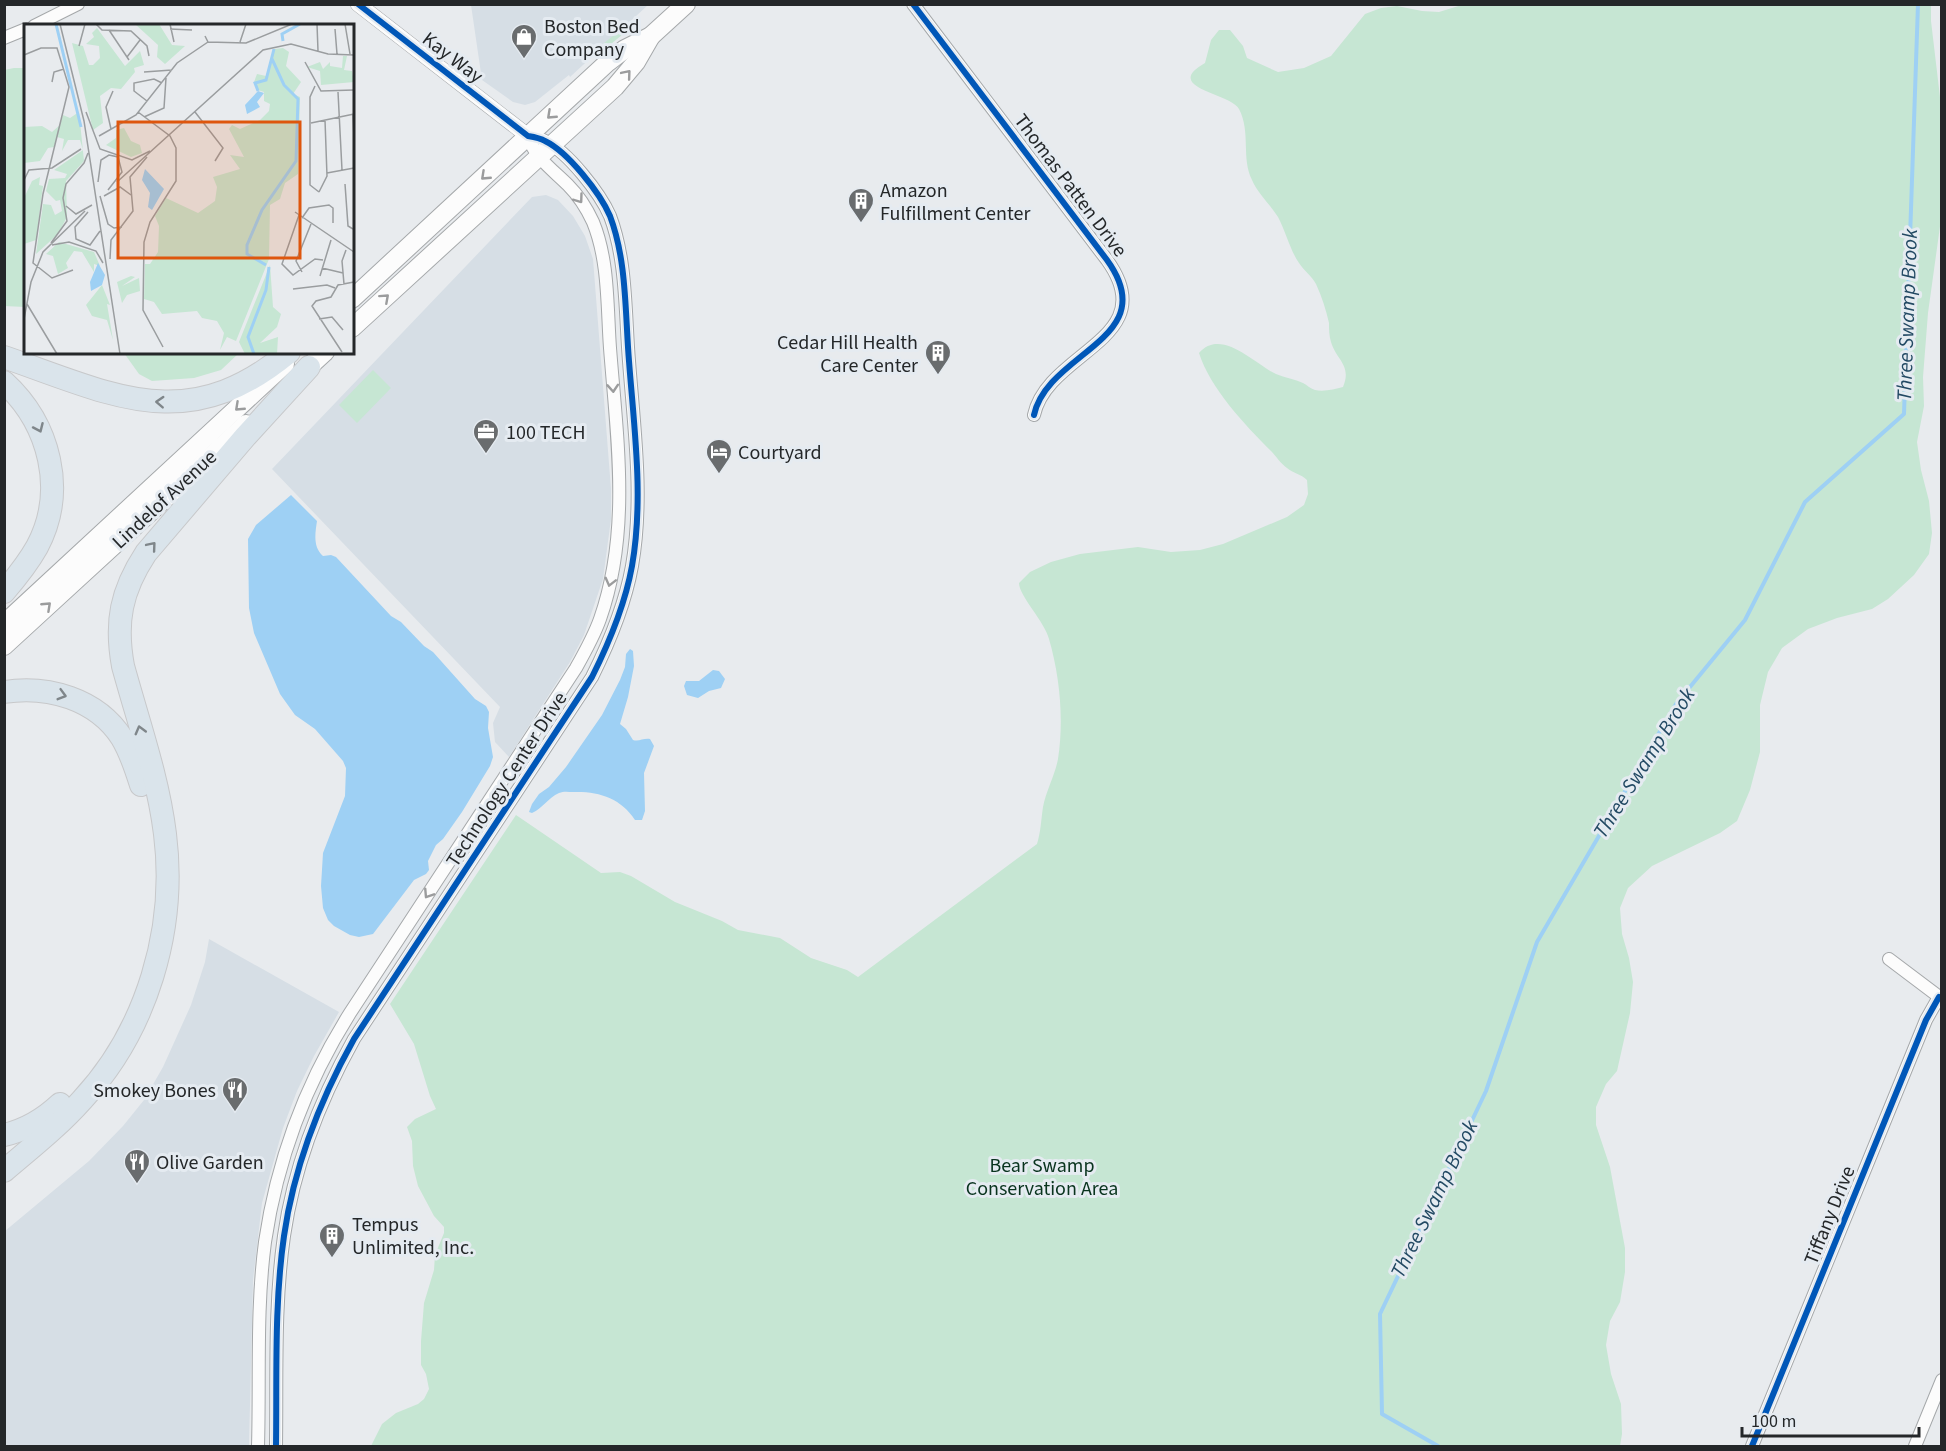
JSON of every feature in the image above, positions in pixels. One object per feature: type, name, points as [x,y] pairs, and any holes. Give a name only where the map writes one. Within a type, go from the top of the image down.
[{"type":"highway","points":[[4,357],[114,394],[152,402],[170,402],[196,400],[230,390],[266,371],[287,354]]},
{"type":"highway","points":[[4,1171],[68,1115],[107,1070],[140,1010],[159,950],[166,906],[167,846],[161,809],[119,643],[120,611],[127,588],[146,553],[310,357]]},
{"type":"highway","points":[[4,382],[24,402],[38,425],[48,452],[52,487],[49,514],[37,548],[4,592]]},
{"type":"highway","points":[[4,692],[34,690],[69,697],[91,707],[111,724],[130,753],[142,788],[152,836],[154,882],[146,947],[134,989],[113,1034],[86,1075],[54,1109],[26,1128],[4,1135]]},
{"type":"main road","points":[[354,326],[594,105],[630,70],[651,36],[686,4]]},
{"type":"main road","points":[[354,297],[616,55],[651,36]]},
{"type":"main road","name":"Lindelof Avenue","points":[[4,624],[310,357]]},
{"type":"main road","name":"Lindelof Avenue","points":[[4,646],[310,357]]},
{"type":"street","points":[[38,24],[78,4]]},
{"type":"street","name":"Kay Way","points":[[358,4],[528,136]]},
{"type":"street","name":"Thomas Patten Drive","points":[[913,4],[1107,260],[1121,285],[1123,299],[1121,310],[1113,328],[1047,387],[1038,400],[1035,415]]},
{"type":"street","points":[[4,38],[24,30]]},
{"type":"street","name":"Technology Center Drive","points":[[276,1446],[279,1286],[284,1235],[294,1185],[316,1117],[339,1065],[360,1031],[592,677],[615,627],[629,581],[637,530],[638,500],[624,288],[619,249],[613,226],[602,202],[583,175],[545,151],[528,136]]},
{"type":"street","name":"Technology Center Drive","points":[[258,1446],[261,1285],[265,1243],[277,1181],[299,1110],[324,1057],[350,1013],[576,668],[599,621],[612,576],[619,529],[620,490],[602,255],[593,222],[583,204],[545,151],[541,139],[528,136]]},
{"type":"street","points":[[1889,959],[1940,998]]},
{"type":"street","name":"Tiffany Drive","points":[[1752,1446],[1926,1020],[1940,998]]},
{"type":"street","points":[[1915,1446],[1941,1380]]},
{"type":"shaded area","points":[[471,5],[648,5],[570,77],[569,75],[535,102],[525,105],[513,102],[482,80]]},
{"type":"shaded area","points":[[546,195],[558,200],[573,216],[585,236],[593,259],[611,489],[611,519],[603,579],[584,635],[570,662],[509,757],[495,742],[493,723],[500,707],[272,469],[532,197]]},
{"type":"shaded area","points":[[209,939],[339,1012],[297,1091],[283,1128],[262,1203],[253,1280],[249,1446],[5,1446],[5,1231],[89,1161],[123,1126],[144,1100],[163,1067],[191,1005],[205,962]]},
{"type":"green space","name":"Bear Swamp Conservation Area","points":[[1465,4],[1931,5],[1942,114],[1942,212],[1928,313],[1923,377],[1924,406],[1917,442],[1929,501],[1932,533],[1929,554],[1914,575],[1888,599],[1872,609],[1837,618],[1808,629],[1782,648],[1768,672],[1760,705],[1760,752],[1750,790],[1737,821],[1720,833],[1652,866],[1628,888],[1620,908],[1622,934],[1633,982],[1630,1013],[1617,1071],[1606,1084],[1596,1107],[1596,1125],[1610,1167],[1625,1248],[1625,1272],[1620,1302],[1610,1321],[1606,1345],[1611,1374],[1621,1404],[1620,1446],[371,1446],[382,1424],[396,1413],[418,1404],[424,1399],[429,1389],[426,1374],[421,1365],[424,1303],[434,1270],[435,1255],[444,1233],[444,1227],[434,1216],[418,1186],[413,1166],[412,1141],[407,1127],[415,1119],[436,1109],[414,1044],[390,1004],[516,815],[601,873],[620,872],[631,876],[675,902],[738,930],[780,938],[811,958],[847,970],[858,977],[1037,844],[1044,801],[1058,759],[1061,729],[1060,699],[1056,668],[1047,632],[1023,595],[1019,583],[1030,572],[1051,562],[1080,554],[1138,547],[1171,552],[1200,550],[1223,544],[1287,517],[1304,505],[1308,494],[1307,480],[1283,464],[1220,393],[1199,353],[1208,346],[1217,344],[1238,350],[1276,374],[1315,390],[1343,387],[1345,380],[1345,368],[1331,342],[1328,318],[1316,284],[1296,258],[1278,217],[1252,180],[1247,163],[1245,127],[1239,109],[1233,103],[1194,84],[1191,78],[1194,71],[1205,63],[1211,40],[1219,30],[1230,30],[1243,46],[1247,58],[1278,72],[1304,68],[1331,56],[1365,14],[1381,8],[1397,6],[1439,12]]},
{"type":"green space","points":[[625,26],[628,30],[600,53],[597,49]]},
{"type":"green space","points":[[24,68],[24,307],[4,306],[4,70]]},
{"type":"green space","points":[[125,354],[238,354],[221,370],[194,378],[152,381],[139,374]]},
{"type":"green space","points":[[373,370],[391,388],[357,423],[339,405]]},
{"type":"water","points":[[291,495],[317,521],[316,544],[323,556],[336,557],[391,616],[401,622],[433,652],[475,699],[486,706],[489,712],[488,728],[493,757],[490,766],[462,812],[436,845],[428,861],[429,870],[426,874],[414,880],[373,934],[359,937],[350,935],[328,920],[323,908],[321,886],[323,853],[345,796],[346,768],[343,761],[315,729],[295,715],[280,694],[254,633],[249,608],[248,539],[256,525]]},
{"type":"water","points":[[630,649],[633,651],[634,666],[620,724],[633,740],[650,739],[654,746],[644,773],[645,811],[642,820],[635,820],[623,806],[608,797],[582,792],[559,793],[536,811],[529,812],[539,794],[549,787],[566,767],[602,715],[620,680],[625,667],[626,654]]},
{"type":"water","points":[[713,670],[719,671],[725,679],[721,688],[709,691],[698,698],[687,695],[684,686],[686,681],[699,681]]},
{"type":"waterway","name":"Three Swamp Brook","points":[[1438,1446],[1382,1414],[1380,1314],[1486,1091],[1537,942],[1676,704],[1745,620],[1805,502],[1904,414],[1918,4]]},
{"type":"cycle path","points":[[276,1446],[277,1341],[281,1262],[288,1210],[310,1134],[330,1086],[354,1039],[592,677],[621,609],[636,540],[637,463],[624,287],[620,251],[610,216],[591,185],[554,146],[528,136],[358,4]]},
{"type":"cycle path","points":[[913,4],[1107,260],[1121,287],[1122,309],[1113,327],[1059,375],[1043,393],[1034,415]]},
{"type":"cycle path","points":[[1752,1446],[1926,1020],[1939,997]]},
{"type":"place","name":"Boston Bed Company","points":[[524,60]]},
{"type":"place","name":"Amazon Fulfillment Center","points":[[861,224]]},
{"type":"place","name":"Cedar Hill Health Care Center","points":[[938,376]]},
{"type":"place","name":"100 TECH","points":[[486,455]]},
{"type":"place","name":"Courtyard","points":[[719,475]]},
{"type":"place","name":"Smokey Bones","points":[[235,1113]]},
{"type":"place","name":"Olive Garden","points":[[137,1185]]},
{"type":"place","name":"Tempus Unlimited, Inc.","points":[[332,1259]]}]
